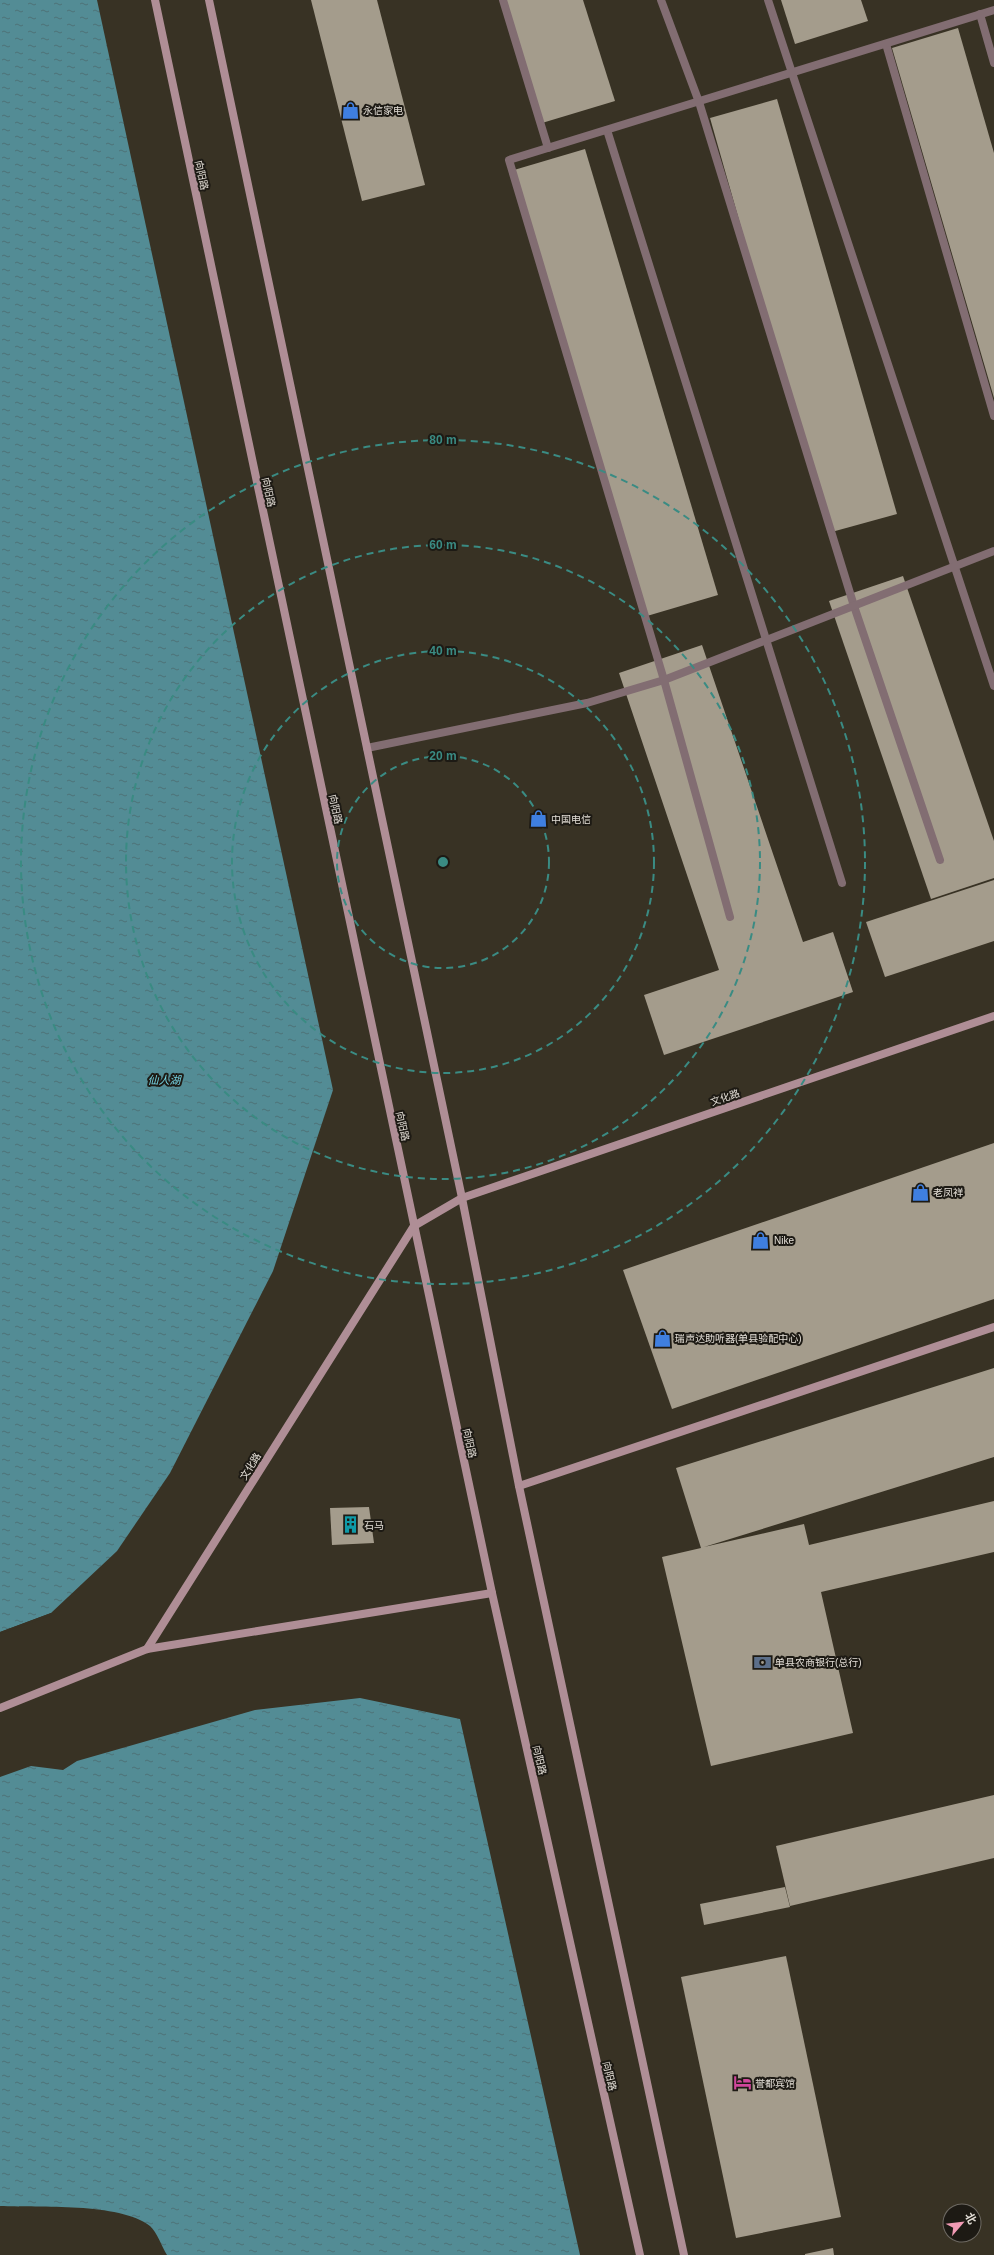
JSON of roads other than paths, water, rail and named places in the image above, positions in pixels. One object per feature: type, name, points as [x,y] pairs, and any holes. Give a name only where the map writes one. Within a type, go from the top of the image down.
[{"type":"main road","name":"向阳路","points":[[155,0],[492,1593],[640,2255]]},
{"type":"main road","points":[[209,0],[462,1198],[519,1486],[684,2255]]},
{"type":"main road","name":"文化路","points":[[147,1648],[414,1226],[462,1198],[994,1016]]},
{"type":"main road","points":[[519,1486],[994,1327]]},
{"type":"main road","points":[[0,1708],[147,1648],[492,1593]]},
{"type":"lane","points":[[503,0],[548,148]]},
{"type":"lane","points":[[661,0],[699,102],[854,606],[940,860]]},
{"type":"lane","points":[[768,0],[994,686]]},
{"type":"lane","points":[[730,917],[664,680],[509,160],[994,10]]},
{"type":"lane","points":[[980,14],[994,62]]},
{"type":"lane","points":[[886,44],[994,416]]},
{"type":"lane","points":[[606,130],[842,882]]},
{"type":"lane","points":[[367,748],[587,703],[664,680],[994,551]]},
{"type":"water","name":"仙人湖","points":[[0,0],[97,0],[333,1090],[273,1271],[170,1473],[117,1551],[51,1613],[0,1632]]},
{"type":"water","points":[[360,1698],[460,1719],[580,2255],[167,2255],[150,2226],[136,2218],[119,2213],[78,2208],[0,2206],[0,1777],[31,1766],[63,1770],[77,1761],[255,1710]]},
{"type":"place","name":"永信家电","points":[[350,110]]},
{"type":"place","name":"中国电信","points":[[538,819]]},
{"type":"place","name":"老凤祥","points":[[920,1192]]},
{"type":"place","name":"Nike","points":[[761,1240]]},
{"type":"place","name":"瑞声达助听器(单县验配中心)","points":[[662,1338]]},
{"type":"place","name":"石马","points":[[351,1525]]},
{"type":"place","name":"单县农商银行(总行)","points":[[762,1662]]},
{"type":"place","name":"誉都宾馆","points":[[742,2083]]}]
